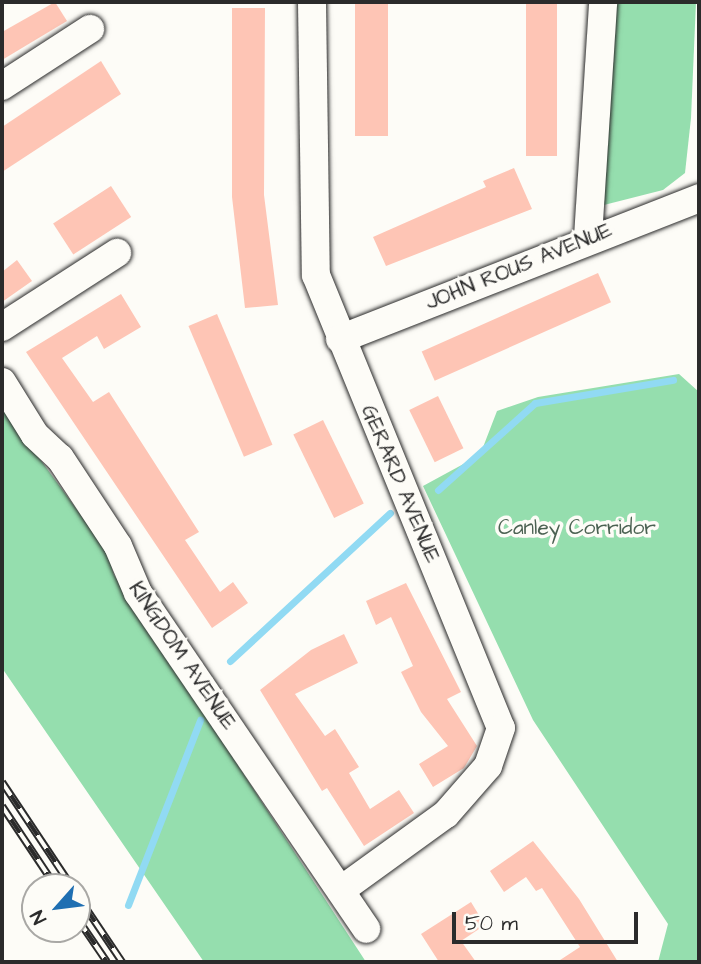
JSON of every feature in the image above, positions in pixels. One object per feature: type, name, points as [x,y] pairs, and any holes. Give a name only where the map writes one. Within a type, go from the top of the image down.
[{"type":"street","name":"GERARD AVENUE","points":[[312,2],[316,275],[340,340],[474,650],[501,728],[488,766],[446,814],[341,890]]},
{"type":"street","points":[[588,237],[603,2]]},
{"type":"street","points":[[2,86],[90,29]]},
{"type":"street","name":"JOHN ROUS AVENUE","points":[[340,340],[588,237],[699,198]]},
{"type":"street","points":[[2,327],[117,253]]},
{"type":"street","name":"KINGDOM AVENUE","points":[[2,383],[35,435],[60,458],[118,546],[138,593],[366,929]]},
{"type":"green space","points":[[616,2],[696,2],[691,118],[685,173],[663,190],[600,206]]},
{"type":"green space","name":"Canley Corridor","points":[[679,374],[699,392],[699,962],[658,962],[668,924],[533,720],[423,486],[480,455],[497,411],[538,397]]},
{"type":"green space","points":[[2,407],[107,551],[114,575],[366,962],[204,962],[2,668]]},
{"type":"building","points":[[55,2],[67,21],[2,60],[2,32]]},
{"type":"building","points":[[355,2],[388,2],[388,136],[355,136]]},
{"type":"building","points":[[526,2],[557,2],[557,156],[526,156]]},
{"type":"building","points":[[232,8],[265,8],[264,195],[278,305],[245,308],[232,197]]},
{"type":"building","points":[[101,61],[121,94],[2,172],[2,127]]},
{"type":"building","points":[[514,168],[532,209],[386,266],[373,237],[486,187],[483,181]]},
{"type":"building","points":[[111,186],[131,217],[73,255],[53,224]]},
{"type":"building","points":[[17,260],[32,281],[2,302],[2,272]]},
{"type":"building","points":[[598,273],[611,302],[435,381],[422,352]]},
{"type":"building","points":[[121,294],[141,327],[104,349],[97,336],[62,358],[93,402],[109,392],[199,532],[185,540],[220,592],[233,582],[248,603],[212,628],[26,352]]},
{"type":"building","points":[[217,314],[272,445],[244,457],[188,326]]},
{"type":"building","points":[[438,396],[463,448],[435,462],[409,410]]},
{"type":"building","points":[[323,420],[364,504],[334,518],[293,434]]},
{"type":"building","points":[[406,583],[461,692],[447,699],[477,746],[464,768],[433,787],[419,764],[448,746],[421,712],[401,672],[413,666],[391,617],[376,625],[366,601]]},
{"type":"building","points":[[344,634],[358,663],[295,694],[325,736],[335,729],[359,767],[349,773],[370,809],[399,790],[414,813],[364,846],[327,788],[322,791],[260,690],[311,650]]},
{"type":"building","points":[[533,841],[579,899],[618,962],[557,962],[580,947],[542,888],[536,891],[526,877],[504,892],[490,871]]},
{"type":"building","points":[[471,902],[485,925],[461,941],[476,962],[439,962],[421,934]]},
{"type":"waterway","points":[[438,490],[535,403],[673,380]]},
{"type":"waterway","points":[[230,661],[390,513]]},
{"type":"waterway","points":[[128,905],[200,720]]},
{"type":"railway","points":[[2,782],[63,873]]},
{"type":"railway","points":[[2,806],[47,873]]},
{"type":"railway","points":[[91,916],[122,962]]},
{"type":"railway","points":[[91,939],[107,962]]}]
